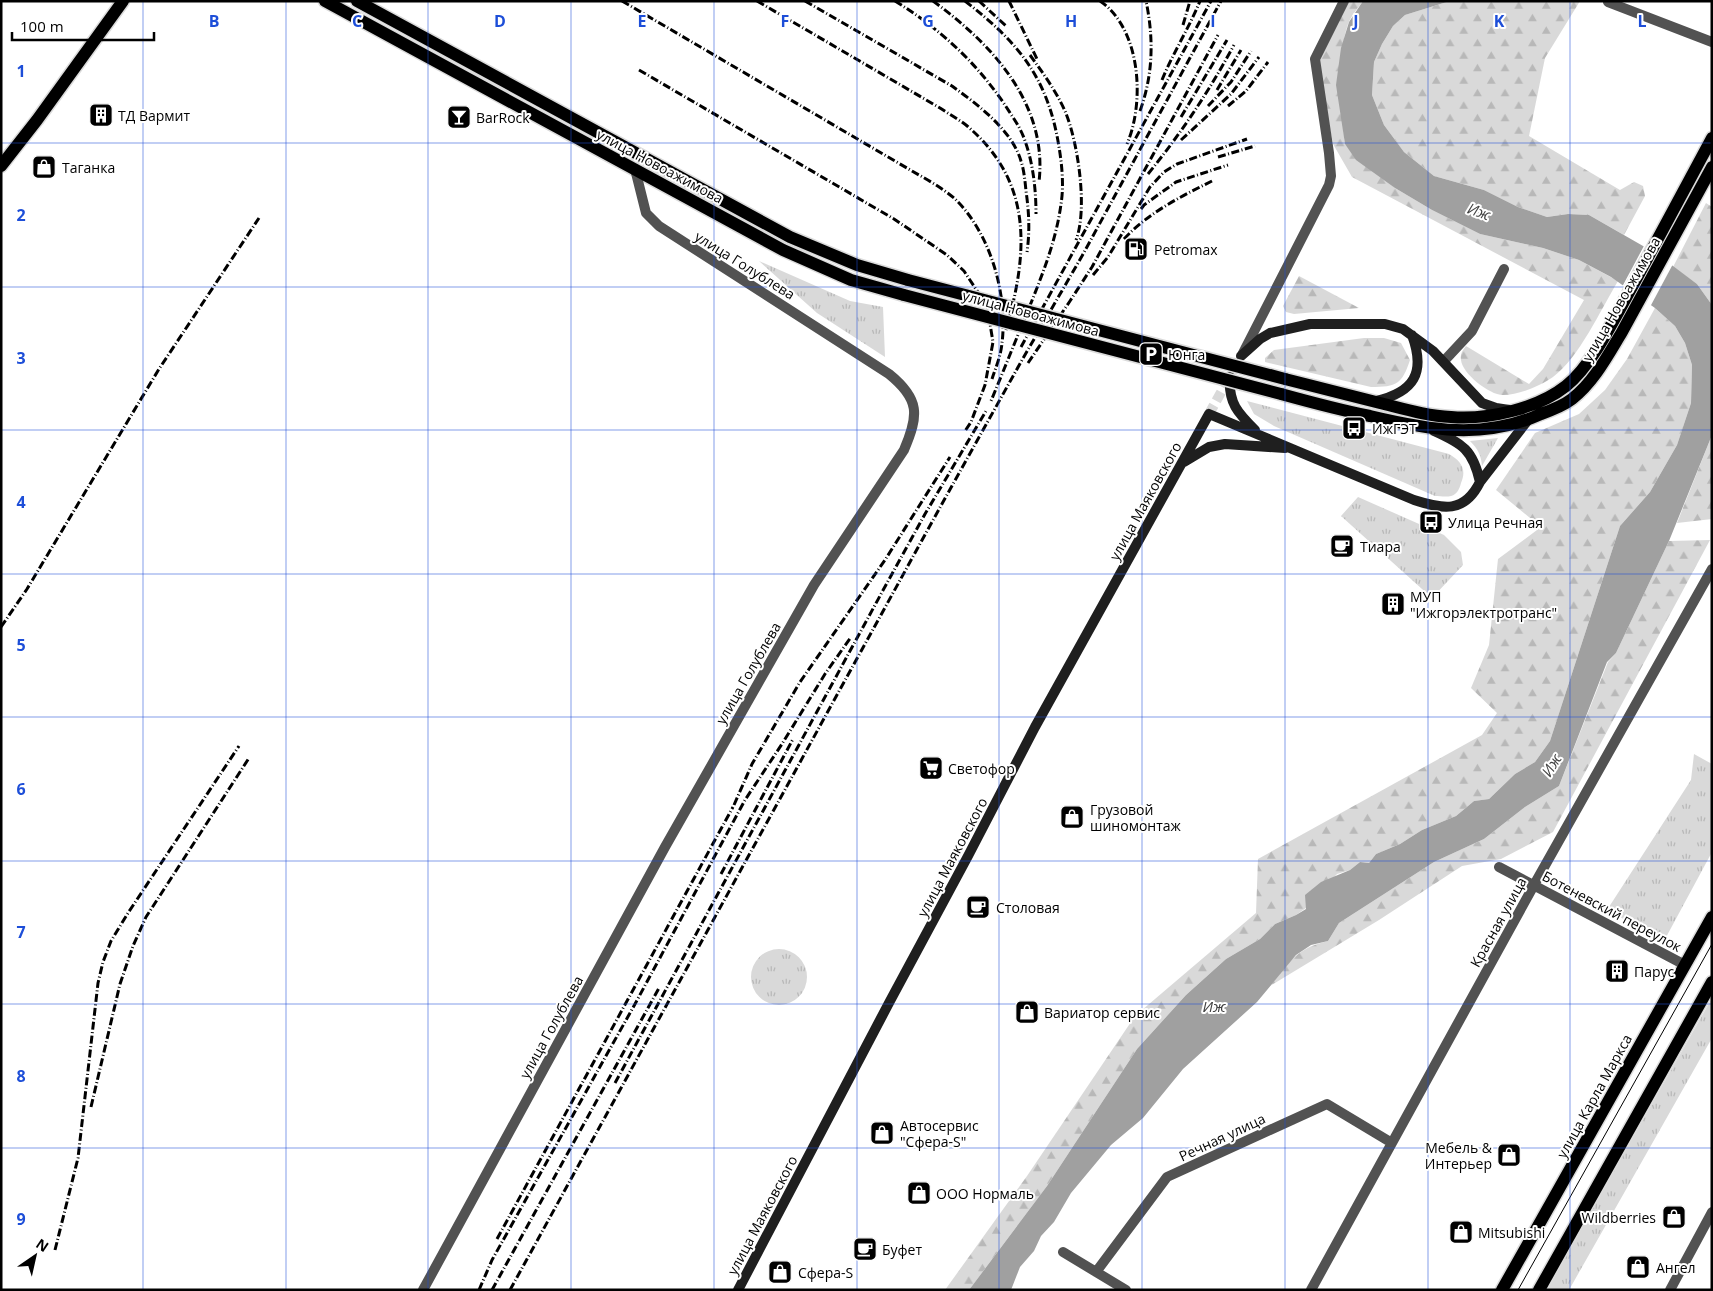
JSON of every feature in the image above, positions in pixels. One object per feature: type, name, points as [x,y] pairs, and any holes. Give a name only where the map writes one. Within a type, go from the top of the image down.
[{"type":"main road","points":[[1,166],[37,120],[123,1]]},
{"type":"main road","name":"улица Новоажимова","points":[[325,1],[783,250],[806,262],[851,280],[1281,394],[1368,416],[1431,429],[1469,431],[1496,429],[1528,420],[1562,405],[1572,398],[1596,372],[1622,332],[1712,167]]},
{"type":"main road","name":"улица Новоажимова","points":[[357,1],[790,237],[857,264],[908,280],[1285,379],[1420,413],[1452,418],[1472,418],[1512,410],[1546,398],[1571,381],[1587,362],[1610,326],[1712,138]]},
{"type":"main road","points":[[1241,356],[1260,339],[1270,334],[1310,324],[1385,324],[1403,329],[1412,334],[1444,361],[1482,403],[1496,408],[1512,410]]},
{"type":"main road","points":[[1374,402],[1402,392],[1411,381],[1418,365],[1418,355],[1412,334]]},
{"type":"main road","points":[[1230,377],[1229,387],[1236,412],[1259,435],[1414,500],[1437,507],[1450,507],[1467,500],[1474,494],[1480,482],[1528,420]]},
{"type":"main road","name":"улица Маяковского","points":[[738,1290],[1035,727],[1209,414],[1259,435]]},
{"type":"main road","points":[[1431,429],[1451,439],[1472,456],[1477,467],[1480,482]]},
{"type":"main road","points":[[1183,462],[1209,447],[1225,444],[1292,449]]},
{"type":"main road","name":"улица Карла Маркса","points":[[1502,1290],[1712,917]]},
{"type":"main road","points":[[1539,1290],[1712,983]]},
{"type":"street","points":[[1241,356],[1330,185],[1329,153],[1315,59],[1344,1]]},
{"type":"street","points":[[1608,2],[1712,42]]},
{"type":"street","name":"улица Голублева","points":[[423,1290],[665,847],[809,593],[904,450],[915,416],[913,400],[904,385],[890,374],[659,226],[646,213],[636,169]]},
{"type":"street","points":[[1444,361],[1472,331],[1504,269]]},
{"type":"street","name":"Красная улица","points":[[1311,1290],[1534,885],[1712,569]]},
{"type":"street","name":"Ботеневский переулок","points":[[1499,867],[1685,965]]},
{"type":"street","name":"Речная улица","points":[[1096,1272],[1167,1177],[1327,1104],[1392,1143]]},
{"type":"street","points":[[1670,1290],[1712,1212]]},
{"type":"street","points":[[1063,1252],[1126,1290]]},
{"type":"green space","points":[[1349,1],[1363,1],[1348,24],[1342,51],[1341,100],[1345,144],[1395,188],[1432,210],[1480,234],[1543,248],[1579,260],[1618,281],[1581,346],[1563,369],[1542,384],[1516,393],[1497,394],[1471,377],[1461,360],[1462,353],[1466,346],[1529,384],[1543,369],[1584,300],[1352,177],[1333,144],[1317,60]]},
{"type":"green space","points":[[1450,1],[1580,1],[1545,58],[1529,136],[1620,190],[1634,182],[1643,186],[1645,196],[1624,235],[1589,215],[1568,214],[1547,217],[1518,207],[1484,190],[1434,176],[1404,152],[1384,125],[1372,95],[1374,62],[1393,26],[1405,15]]},
{"type":"green space","points":[[1706,203],[1712,207],[1712,305],[1697,284],[1673,267]]},
{"type":"green space","points":[[759,261],[850,301],[883,307],[885,357],[817,313]]},
{"type":"green space","points":[[1299,276],[1359,308],[1294,314],[1286,312],[1283,306]]},
{"type":"green space","points":[[1655,308],[1675,326],[1685,343],[1692,365],[1691,403],[1677,445],[1650,492],[1620,526],[1550,741],[1535,762],[1515,774],[1489,799],[1474,801],[1456,816],[1422,830],[1400,844],[1376,854],[1369,863],[1360,862],[1350,870],[1337,874],[1306,908],[1296,915],[1275,924],[1260,939],[1226,959],[1186,995],[1137,1049],[1047,1186],[969,1290],[945,1290],[1027,1176],[1135,1016],[1256,913],[1258,859],[1482,735],[1497,713],[1471,688],[1489,645],[1498,559],[1541,527],[1496,490],[1535,433],[1579,414],[1605,390],[1627,359]]},
{"type":"green space","points":[[1364,338],[1384,338],[1401,343],[1410,360],[1401,379],[1393,385],[1371,387],[1265,362],[1265,358],[1274,350]]},
{"type":"green space","points":[[1247,401],[1449,454],[1462,466],[1463,478],[1459,488],[1453,495],[1446,497],[1435,496],[1274,426],[1254,414]]},
{"type":"green space","points":[[1712,435],[1712,519],[1677,523],[1708,445]]},
{"type":"green space","points":[[1498,438],[1482,466],[1479,452],[1470,441]]},
{"type":"green space","points":[[1358,497],[1444,535],[1461,552],[1463,565],[1432,598],[1341,516]]},
{"type":"green space","points":[[1710,540],[1553,832],[1501,859],[1462,866],[1379,920],[1270,986],[1294,957],[1317,944],[1328,941],[1339,923],[1434,862],[1484,839],[1525,807],[1559,786],[1608,662],[1616,653],[1669,541]]},
{"type":"green space","points":[[1694,754],[1712,764],[1712,852],[1664,941],[1607,910],[1691,780]]},
{"type":"green space","points":[[773,949],[785,949],[795,953],[803,961],[807,977],[803,993],[795,1001],[785,1005],[773,1005],[763,1001],[755,993],[751,983],[751,971],[755,961],[763,953]]},
{"type":"green space","points":[[1712,998],[1712,1038],[1569,1290],[1546,1290]]},
{"type":"water","name":"Иж","points":[[1363,1],[1450,1],[1405,15],[1393,26],[1374,62],[1372,95],[1384,125],[1404,152],[1434,176],[1484,190],[1518,207],[1547,217],[1568,214],[1589,215],[1657,254],[1697,284],[1712,305],[1712,435],[1669,541],[1616,653],[1607,662],[1559,786],[1525,807],[1484,839],[1434,862],[1339,923],[1328,941],[1311,945],[1296,955],[1257,1002],[1183,1069],[1143,1118],[1111,1145],[1071,1193],[1054,1222],[1041,1236],[1034,1251],[1020,1267],[1011,1290],[969,1290],[1047,1186],[1137,1049],[1186,995],[1226,959],[1260,939],[1275,924],[1306,909],[1305,895],[1321,882],[1350,870],[1360,862],[1369,863],[1376,854],[1400,844],[1422,830],[1456,816],[1474,801],[1489,799],[1515,774],[1535,762],[1550,741],[1620,526],[1650,492],[1677,445],[1691,403],[1692,365],[1685,343],[1675,326],[1655,308],[1611,277],[1579,260],[1543,248],[1480,234],[1432,210],[1395,188],[1356,160],[1345,144],[1336,85],[1341,48],[1349,22]]},
{"type":"pier","points":[[1645,244],[1673,264],[1650,307],[1622,287]]},
{"type":"tunnel","points":[[1209,414],[1239,360]]},
{"type":"tram line","points":[[1518,1290],[1712,944]]},
{"type":"railway","points":[[622,1],[928,180],[954,198],[978,228],[987,246],[999,285],[1002,304],[1002,343],[992,379]]},
{"type":"railway","points":[[757,1],[940,108],[966,125],[988,147],[1004,170],[1014,195],[1020,220],[1019,274],[1006,330]]},
{"type":"railway","points":[[805,1],[952,86],[982,109],[1002,128],[1016,150],[1023,168],[1028,214],[1029,237],[1027,252]]},
{"type":"railway","points":[[895,1],[927,23],[956,47],[994,89],[1005,105],[1024,138],[1030,156],[1036,214]]},
{"type":"railway","points":[[933,1],[976,36],[1011,78],[1025,102],[1035,127],[1039,154],[1039,182]]},
{"type":"railway","points":[[965,1],[1016,47],[1039,82],[1054,123],[1062,176],[1061,204],[1052,246],[1038,287],[991,401]]},
{"type":"railway","points":[[979,1],[1006,26]]},
{"type":"railway","points":[[1009,1],[1037,59]]},
{"type":"railway","points":[[1100,1],[1114,13],[1124,29],[1136,67],[1136,108],[1133,127],[1127,144]]},
{"type":"railway","points":[[1140,111],[1148,84],[1151,57],[1149,15],[1146,1]]},
{"type":"railway","points":[[1183,25],[1190,1]]},
{"type":"railway","points":[[1162,80],[1200,1]]},
{"type":"railway","points":[[1021,347],[1211,1]]},
{"type":"railway","points":[[510,1290],[1221,1]]},
{"type":"railway","points":[[1028,363],[1092,267],[1218,35]]},
{"type":"railway","points":[[1181,117],[1227,40]]},
{"type":"railway","points":[[1148,174],[1194,112],[1234,45]]},
{"type":"railway","points":[[1217,90],[1241,50]]},
{"type":"railway","points":[[1208,106],[1231,82],[1251,51]]},
{"type":"railway","points":[[1030,55],[1049,82],[1065,111],[1074,140],[1081,194],[1080,227],[1076,240]]},
{"type":"railway","points":[[1181,140],[1231,94],[1259,57]]},
{"type":"railway","points":[[1228,106],[1246,91],[1268,62]]},
{"type":"railway","points":[[639,70],[894,219],[947,255],[964,271],[987,306],[993,342],[985,385],[971,422],[965,431]]},
{"type":"railway","points":[[1093,275],[1108,257],[1150,187],[1164,172],[1177,164],[1247,139]]},
{"type":"railway","points":[[1218,157],[1255,146]]},
{"type":"railway","points":[[1141,209],[1176,182],[1228,165]]},
{"type":"railway","points":[[1124,239],[1155,213],[1214,180]]},
{"type":"railway","points":[[1,627],[27,589],[159,369],[259,218]]},
{"type":"railway","points":[[615,1083],[925,514],[986,411]]},
{"type":"railway","points":[[734,805],[752,764],[800,682],[885,560],[950,457]]},
{"type":"railway","points":[[479,1290],[492,1260],[635,1004],[745,800],[825,674],[851,637]]},
{"type":"railway","points":[[721,874],[793,739]]},
{"type":"railway","points":[[55,1250],[78,1158],[98,983],[103,962],[111,941],[128,913],[239,746]]},
{"type":"railway","points":[[91,1107],[120,984],[133,946],[146,917],[249,758]]},
{"type":"railway","points":[[497,1239],[733,807]]},
{"type":"railway","points":[[492,1290],[659,988]]},
{"type":"place","name":"ТД Вармит","points":[[101,115]]},
{"type":"place","name":"BarRock","points":[[459,117]]},
{"type":"place","name":"Таганка","points":[[44,167]]},
{"type":"place","name":"Petromax","points":[[1136,249]]},
{"type":"place","name":"Юнга","points":[[1151,354]]},
{"type":"place","name":"ИжГЭТ","points":[[1354,428]]},
{"type":"place","name":"Улица Речная","points":[[1431,522]]},
{"type":"place","name":"Тиара","points":[[1342,546]]},
{"type":"place","name":"МУП \"Ижгорэлектротранс\"","points":[[1393,604]]},
{"type":"place","name":"Светофор","points":[[931,768]]},
{"type":"place","name":"Грузовой шиномонтаж","points":[[1072,817]]},
{"type":"place","name":"Столовая","points":[[978,907]]},
{"type":"place","name":"Парус","points":[[1617,971]]},
{"type":"place","name":"Вариатор сервис","points":[[1027,1012]]},
{"type":"place","name":"Автосервис \"Сфера-S\"","points":[[882,1133]]},
{"type":"place","name":"Мебель & Интерьер","points":[[1509,1155]]},
{"type":"place","name":"ООО Нормаль","points":[[919,1193]]},
{"type":"place","name":"Wildberries","points":[[1674,1217]]},
{"type":"place","name":"Mitsubishi","points":[[1461,1232]]},
{"type":"place","name":"Буфет","points":[[865,1249]]},
{"type":"place","name":"Ангел","points":[[1638,1267]]},
{"type":"place","name":"Сфера-S","points":[[780,1272]]}]
